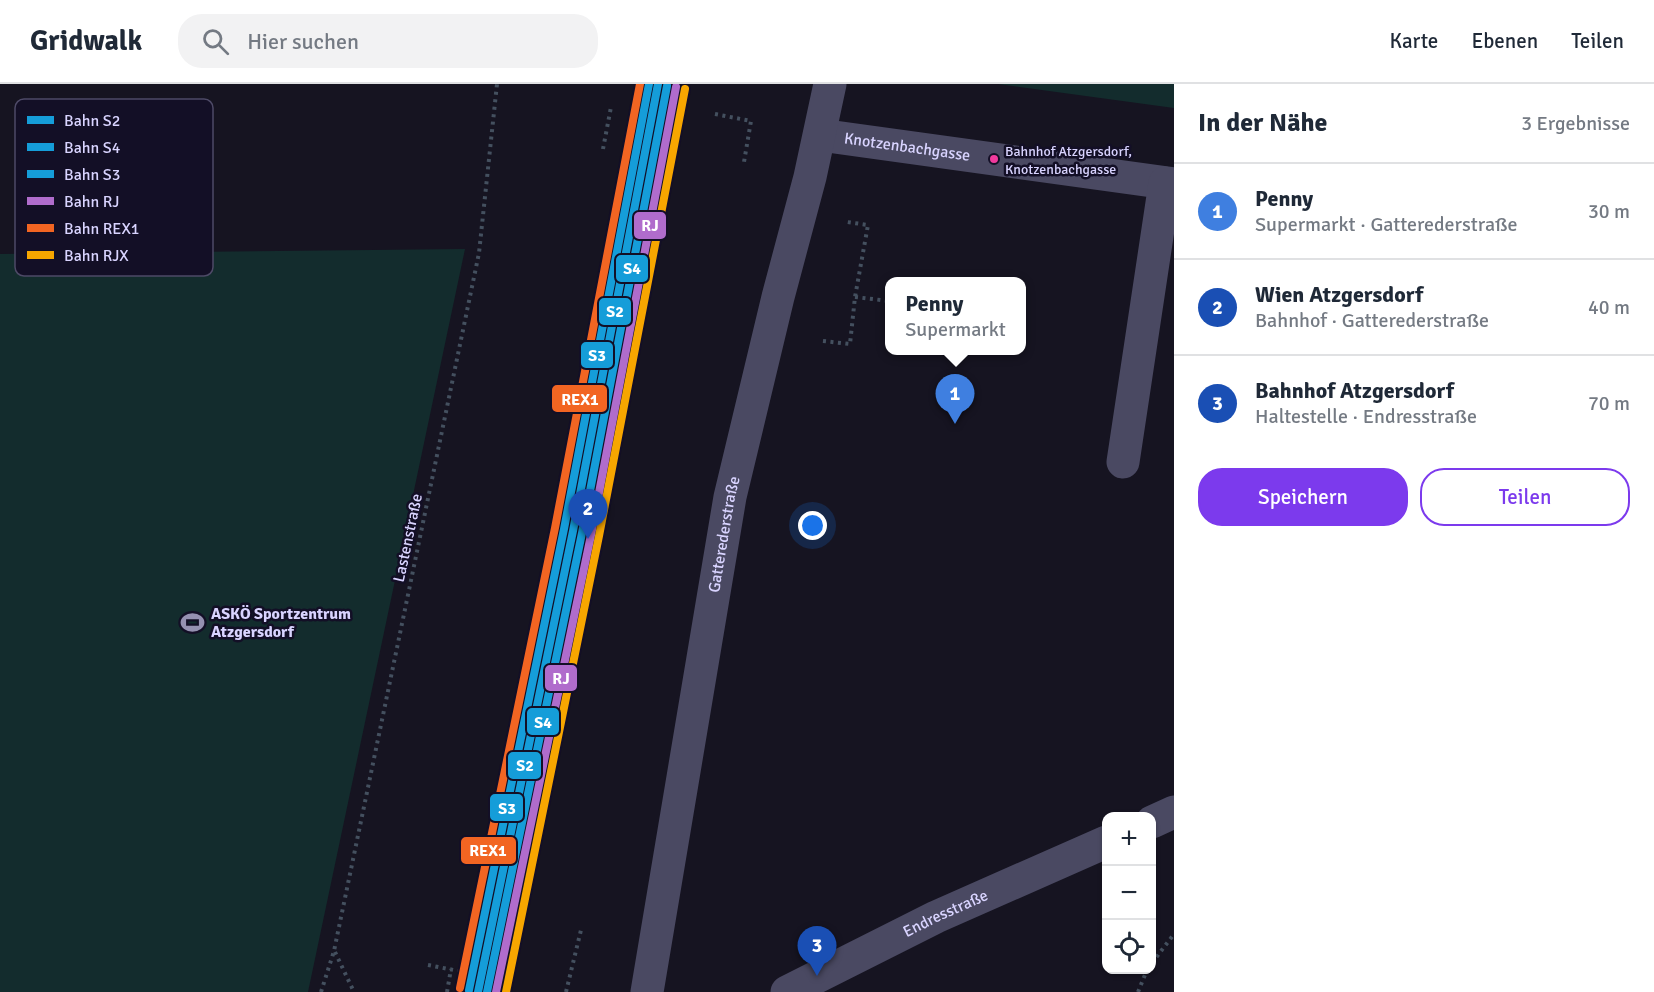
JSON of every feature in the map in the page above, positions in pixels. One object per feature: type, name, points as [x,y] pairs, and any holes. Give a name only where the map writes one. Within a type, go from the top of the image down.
[{"type":"street","name":"Gatterederstraße","points":[[646,992],[730,497],[775,308],[810,177],[830,84]]},
{"type":"street","name":"Knotzenbachgasse","points":[[820,135],[1170,184]]},
{"type":"street","points":[[1123,462],[1170,184]]},
{"type":"street","points":[[1156,820],[1174,812]]},
{"type":"street","name":"Endresstraße","points":[[787,992],[936,917],[1102,844]]},
{"type":"path","name":"Lastenstraße","points":[[321,992],[334,951],[479,253],[497,84]]},
{"type":"path","points":[[603,149],[611,107]]},
{"type":"path","points":[[715,114],[751,121],[744,162]]},
{"type":"path","points":[[823,340],[850,344],[855,297],[868,225],[847,222]]},
{"type":"path","points":[[855,297],[885,301]]},
{"type":"path","points":[[566,992],[581,930]]},
{"type":"path","points":[[1156,958],[1174,934]]},
{"type":"path","points":[[334,951],[354,992]]},
{"type":"path","points":[[428,965],[474,974]]},
{"type":"path","points":[[447,992],[451,969]]},
{"type":"path","points":[[1138,992],[1146,974]]},
{"type":"green space","points":[[998,84],[1174,84],[1174,108]]},
{"type":"green space","name":"ASKÖ Sportzentrum Atzgersdorf","points":[[465,249],[308,992],[0,992],[0,254],[15,254],[15,276],[213,276],[213,252]]},
{"type":"rail line","name":"REX1","points":[[460,988],[555,528],[640,84]]},
{"type":"rail line","name":"S3","points":[[469,990],[564,529],[649,84]]},
{"type":"rail line","name":"S2","points":[[478,992],[573,531],[658,84]]},
{"type":"rail line","name":"S4","points":[[487,992],[582,533],[667,86]]},
{"type":"rail line","name":"RJ","points":[[496,992],[591,535],[676,87]]},
{"type":"rail line","name":"RJX","points":[[506,992],[599,536],[685,89]]},
{"type":"place","name":"Bahnhof Atzgersdorf, Knotzenbachgasse","points":[[994,159]]},
{"type":"place","name":"Penny","points":[[955,424]]},
{"type":"place","name":"Wien Atzgersdorf","points":[[588,539]]},
{"type":"place","name":"ASKÖ Sportzentrum Atzgersdorf","points":[[193,623]]},
{"type":"place","name":"Bahnhof Atzgersdorf","points":[[817,976]]}]
